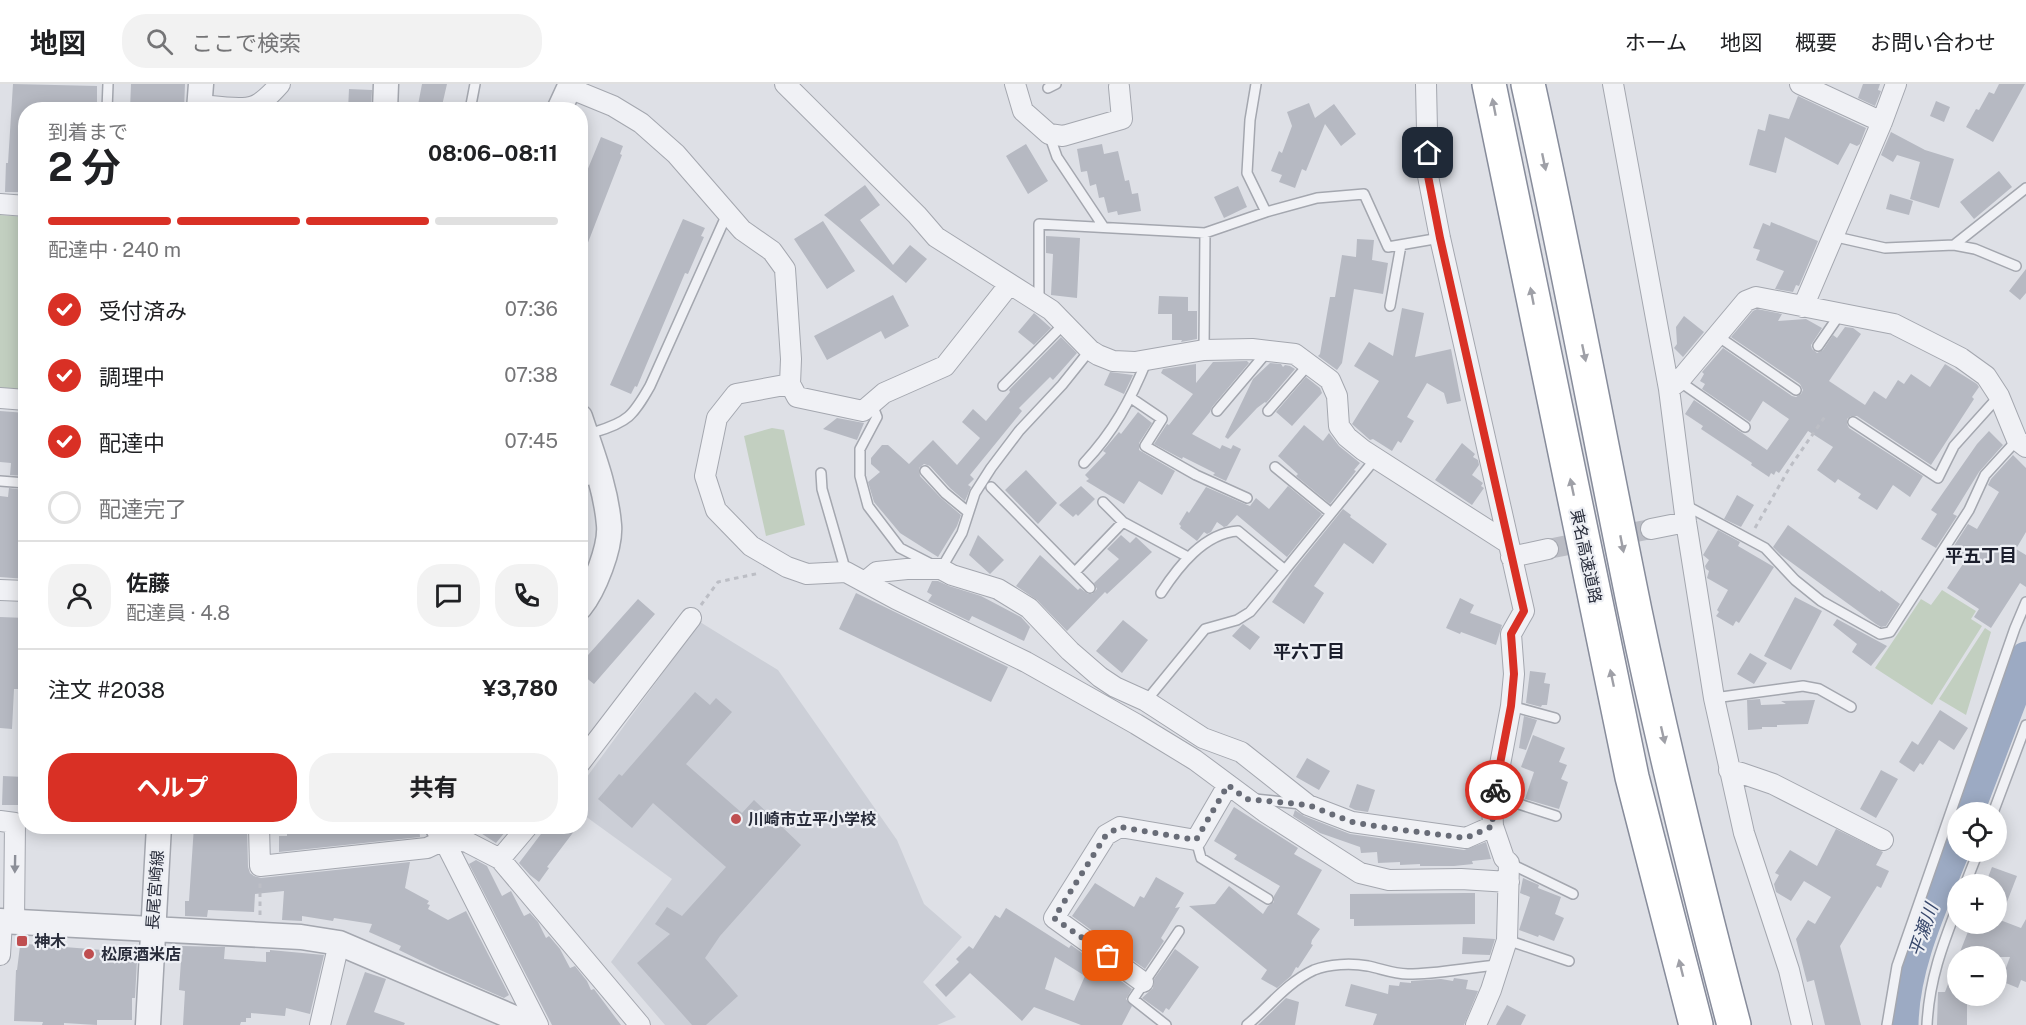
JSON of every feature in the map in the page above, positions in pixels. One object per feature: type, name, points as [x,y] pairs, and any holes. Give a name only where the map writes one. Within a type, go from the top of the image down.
[{"type":"highway","name":"東名高速道路","points":[[1490,84],[1632,777],[1696,1025]]},
{"type":"highway","points":[[1531,91],[1635,610],[1695,876],[1734,1025]]},
{"type":"street","points":[[260,102],[280,84]]},
{"type":"street","points":[[385,102],[386,84]]},
{"type":"street","points":[[785,84],[909,207],[936,237],[1051,310],[1090,350],[1113,361],[1135,362],[1204,350],[1268,351],[1295,354],[1330,380],[1337,396],[1339,426],[1347,437],[1509,550],[1548,549]]},
{"type":"street","points":[[1015,84],[1023,111],[1049,134],[1063,136],[1122,119],[1119,87]]},
{"type":"street","points":[[1426,84],[1428,176],[1524,611],[1511,634],[1514,674],[1511,706],[1494,796],[1493,826],[1509,873],[1507,940],[1491,990],[1476,1025]]},
{"type":"street","points":[[1612,84],[1674,385],[1685,513],[1714,698],[1744,833],[1789,970],[1803,1025]]},
{"type":"street","points":[[1800,84],[1882,122]]},
{"type":"street","points":[[1803,307],[1896,84]]},
{"type":"street","points":[[567,94],[613,106],[641,123],[676,154],[742,230],[772,251],[784,269],[791,359],[790,384],[797,397],[863,411],[885,393],[945,366],[1009,285]]},
{"type":"street","points":[[0,204],[18,205]]},
{"type":"street","points":[[1674,385],[1746,301],[1756,297],[1894,324],[1961,358],[1986,376],[1999,396],[2022,444]]},
{"type":"street","points":[[790,384],[736,394],[717,418],[705,476],[716,510],[751,546],[787,567],[807,574],[846,572],[1026,662],[1195,760],[1246,799],[1360,873],[1389,880],[1461,879],[1509,873]]},
{"type":"street","points":[[0,398],[18,399]]},
{"type":"street","points":[[588,597],[602,563],[610,527],[589,474]]},
{"type":"street","points":[[1651,529],[1685,513]]},
{"type":"street","points":[[865,582],[877,572],[942,569],[952,575],[998,589],[1029,608],[1070,651],[1114,687],[1146,701],[1203,738],[1241,752],[1308,805],[1352,822],[1466,838],[1493,826]]},
{"type":"street","points":[[0,590],[18,591]]},
{"type":"street","points":[[588,753],[691,618]]},
{"type":"street","points":[[1729,771],[1773,784],[1883,840]]},
{"type":"street","points":[[1143,982],[1054,918],[1106,835],[1120,827],[1196,840],[1228,785]]},
{"type":"street","points":[[0,821],[15,822],[6,921],[0,955]]},
{"type":"street","name":"長尾宮崎線","points":[[148,1025],[159,834]]},
{"type":"street","points":[[259,834],[260,866],[427,848],[440,834]]},
{"type":"street","points":[[442,834],[538,1025]]},
{"type":"street","points":[[443,834],[467,842],[500,859],[640,1025]]},
{"type":"street","points":[[500,859],[521,834]]},
{"type":"street","points":[[6,921],[301,938],[339,943],[531,1025]]},
{"type":"street","points":[[320,1025],[339,943]]},
{"type":"lane","points":[[107,102],[108,84]]},
{"type":"lane","points":[[472,102],[475,84]]},
{"type":"lane","points":[[1256,84],[1250,120],[1247,173],[1266,212]]},
{"type":"lane","points":[[1049,134],[1057,157],[1103,226]]},
{"type":"lane","points":[[1954,246],[2026,188]]},
{"type":"lane","points":[[1039,302],[1039,224],[1205,233],[1266,212],[1317,198],[1364,194],[1388,247],[1440,238]]},
{"type":"lane","points":[[588,423],[625,422],[638,408],[727,213]]},
{"type":"lane","points":[[1204,350],[1205,233]]},
{"type":"lane","points":[[1832,236],[1885,248],[1954,246],[1975,249],[2016,266]]},
{"type":"lane","points":[[1390,306],[1401,245]]},
{"type":"lane","points":[[1818,346],[1840,314]]},
{"type":"lane","points":[[1003,386],[1064,324]]},
{"type":"lane","points":[[1716,335],[1796,390]]},
{"type":"lane","points":[[872,404],[877,417],[860,449],[860,476],[868,506],[900,548],[942,569],[962,533],[975,493],[991,468],[1019,431],[1062,385],[1090,350]]},
{"type":"lane","points":[[1217,411],[1268,351]]},
{"type":"lane","points":[[1084,463],[1103,442],[1131,398],[1147,360]]},
{"type":"lane","points":[[1268,411],[1309,364]]},
{"type":"lane","points":[[1674,385],[1745,427]]},
{"type":"lane","points":[[1853,422],[1938,478],[1954,446],[1999,396]]},
{"type":"lane","points":[[1131,398],[1162,419],[1145,446],[1196,475],[1247,498]]},
{"type":"lane","points":[[1685,513],[1749,538],[1765,548],[1795,580],[1821,601],[1880,634],[1890,632],[1970,510],[1985,475],[2022,444]]},
{"type":"lane","points":[[1146,701],[1205,629],[1237,620],[1250,612],[1376,458]]},
{"type":"lane","points":[[1275,467],[1331,513]]},
{"type":"lane","points":[[925,471],[968,512]]},
{"type":"lane","points":[[821,473],[822,489],[846,572]]},
{"type":"lane","points":[[0,481],[18,482]]},
{"type":"lane","points":[[991,486],[1090,588]]},
{"type":"lane","points":[[1103,502],[1123,522],[1188,557]]},
{"type":"lane","points":[[1075,572],[1123,522]]},
{"type":"lane","points":[[1161,593],[1188,557],[1207,543],[1231,532],[1238,531],[1285,570]]},
{"type":"lane","points":[[1887,1025],[1897,966],[2026,602]]},
{"type":"lane","points":[[1714,698],[1803,686],[1819,689],[1851,707]]},
{"type":"lane","points":[[1511,706],[1555,718]]},
{"type":"lane","points":[[1997,802],[2026,725]]},
{"type":"lane","points":[[1494,796],[1556,816]]},
{"type":"lane","points":[[1246,799],[1308,805]]},
{"type":"lane","points":[[1196,840],[1201,858],[1268,898]]},
{"type":"lane","points":[[1509,873],[1572,894]]},
{"type":"lane","points":[[1166,1025],[1133,999],[1179,931]]},
{"type":"lane","points":[[1927,1025],[1928,1001],[1936,962],[1947,934]]},
{"type":"lane","points":[[1507,940],[1569,962]]},
{"type":"lane","points":[[1246,1025],[1296,980],[1328,966],[1368,966],[1390,973],[1405,974],[1449,972],[1499,965]]},
{"type":"path","points":[[1749,538],[1790,467],[1826,415]]},
{"type":"path","points":[[691,618],[718,582],[787,567]]},
{"type":"path","points":[[260,866],[260,936]]},
{"type":"shaded area","name":"川崎市立平小学校","points":[[700,622],[778,670],[897,840],[924,904],[962,937],[923,982],[956,1017],[937,1025],[665,1025],[611,962],[672,879],[588,818],[588,775]]},
{"type":"green space","points":[[0,215],[18,216],[18,392],[0,391]]},
{"type":"green space","points":[[772,428],[784,430],[805,525],[766,536],[744,436]]},
{"type":"green space","points":[[1942,590],[1976,611],[1971,619],[1982,626],[1932,705],[1875,668],[1921,599],[1931,605]]},
{"type":"green space","points":[[1985,628],[1991,632],[1966,715],[1939,699]]},
{"type":"building","points":[[13,84],[97,86],[97,102],[18,102],[18,192],[5,192],[6,163],[8,163]]},
{"type":"building","points":[[131,84],[185,84],[184,102],[130,102]]},
{"type":"building","points":[[422,84],[447,84],[443,102],[419,102]]},
{"type":"building","points":[[1863,84],[1880,84],[1878,90],[1881,91],[1875,106],[1858,98]]},
{"type":"building","points":[[1999,84],[2025,84],[1993,142],[1966,127],[1989,92],[1994,94]]},
{"type":"building","points":[[349,89],[372,90],[371,102],[348,102]]},
{"type":"building","points":[[1798,96],[1866,128],[1860,144],[1857,146],[1850,143],[1838,165],[1785,137],[1776,173],[1749,165],[1758,129],[1765,131],[1769,114],[1789,119]]},
{"type":"building","points":[[1936,101],[1950,107],[1944,122],[1930,116]]},
{"type":"building","points":[[1309,103],[1315,118],[1334,104],[1356,134],[1341,146],[1325,124],[1306,171],[1302,169],[1295,188],[1279,182],[1282,175],[1271,171],[1279,151],[1282,153],[1292,126],[1287,112]]},
{"type":"building","points":[[1891,132],[1925,150],[1954,159],[1939,208],[1910,199],[1920,162],[1897,155],[1893,162],[1881,155]]},
{"type":"building","points":[[601,137],[623,146],[620,154],[622,155],[588,243],[588,169]]},
{"type":"building","points":[[1026,144],[1048,181],[1028,194],[1006,156]]},
{"type":"building","points":[[1102,144],[1104,154],[1118,151],[1125,181],[1129,180],[1132,194],[1138,193],[1141,211],[1118,215],[1117,211],[1108,213],[1104,197],[1099,198],[1096,184],[1090,186],[1087,171],[1081,172],[1077,149]]},
{"type":"building","points":[[1999,171],[2012,187],[1974,219],[1960,202]]},
{"type":"building","points":[[865,185],[880,205],[860,220],[893,265],[910,245],[927,259],[906,283],[824,215]]},
{"type":"building","points":[[1238,186],[1247,207],[1224,218],[1214,197]]},
{"type":"building","points":[[1890,194],[1913,201],[1909,215],[1886,209]]},
{"type":"building","points":[[683,219],[705,228],[701,236],[704,237],[688,274],[685,273],[637,387],[635,386],[631,394],[610,385]]},
{"type":"building","points":[[823,221],[855,271],[827,289],[794,239]]},
{"type":"building","points":[[1771,222],[1818,241],[1799,286],[1796,285],[1793,292],[1775,289],[1784,271],[1756,260],[1760,250],[1753,248],[1763,223],[1770,226]]},
{"type":"building","points":[[1046,236],[1080,238],[1077,298],[1051,295],[1053,254],[1046,253]]},
{"type":"building","points":[[1357,239],[1374,240],[1372,260],[1388,263],[1383,294],[1354,289],[1342,363],[1337,370],[1318,356],[1330,297],[1335,297],[1342,255],[1356,257]]},
{"type":"building","points":[[2026,269],[2026,293],[2020,300],[2009,291]]},
{"type":"building","points":[[893,295],[909,326],[885,339],[881,331],[827,360],[814,336]]},
{"type":"building","points":[[1159,296],[1188,297],[1188,311],[1197,311],[1197,339],[1181,342],[1182,340],[1172,340],[1172,314],[1158,314]]},
{"type":"building","points":[[1402,308],[1424,313],[1415,357],[1451,349],[1461,401],[1447,404],[1444,393],[1427,383],[1407,417],[1414,421],[1401,443],[1398,441],[1392,451],[1373,439],[1370,440],[1352,424],[1379,381],[1354,366],[1369,342],[1393,356]]},
{"type":"building","points":[[1757,309],[1782,314],[1778,321],[1806,319],[1822,328],[1811,345],[1817,353],[1823,350],[1833,335],[1837,338],[1845,327],[1853,328],[1861,334],[1829,381],[1865,405],[1874,391],[1886,399],[1898,380],[1904,384],[1911,374],[1930,387],[1945,364],[1977,384],[1979,387],[1972,397],[1974,399],[1931,465],[1857,416],[1847,419],[1849,428],[1923,476],[1910,497],[1893,485],[1877,510],[1858,498],[1861,494],[1838,479],[1835,483],[1817,470],[1833,447],[1808,431],[1779,473],[1776,471],[1774,475],[1771,473],[1769,477],[1701,429],[1703,426],[1685,414],[1694,400],[1767,450],[1789,419],[1763,401],[1750,422],[1702,389],[1705,384],[1700,381],[1704,374],[1702,372],[1723,348],[1792,396],[1796,397],[1801,394],[1803,390],[1800,384],[1731,337]]},
{"type":"building","points":[[1034,313],[1051,328],[1034,345],[1018,332]]},
{"type":"building","points":[[1684,316],[1704,332],[1683,357],[1674,348],[1677,344],[1676,327]]},
{"type":"building","points":[[1061,337],[1077,353],[1053,380],[1050,377],[1019,408],[1022,411],[970,475],[974,479],[968,485],[971,487],[965,501],[930,466],[924,464],[919,468],[920,476],[961,515],[938,557],[900,533],[874,502],[868,482],[880,472],[871,464],[871,458],[882,445],[888,445],[909,464],[933,440],[957,465],[980,438],[962,422],[973,409],[986,421],[1010,392],[1009,390]]},
{"type":"building","points":[[1247,361],[1249,363],[1192,434],[1220,449],[1222,445],[1231,449],[1233,445],[1241,449],[1226,481],[1213,475],[1215,473],[1154,444],[1167,424],[1169,425],[1193,394],[1161,373],[1163,369],[1196,364],[1196,383],[1213,362]]},
{"type":"building","points":[[1270,363],[1295,369],[1266,403],[1257,408],[1228,439],[1225,437],[1253,379]]},
{"type":"building","points":[[1110,372],[1133,375],[1124,394],[1104,385]]},
{"type":"building","points":[[1306,377],[1320,388],[1322,393],[1292,426],[1276,412]]},
{"type":"building","points":[[0,411],[18,412],[18,476],[10,475],[11,463],[0,462]]},
{"type":"building","points":[[1138,412],[1152,423],[1139,443],[1139,450],[1175,471],[1162,495],[1139,481],[1124,504],[1086,481],[1089,479],[1085,475],[1106,453],[1103,451],[1119,432],[1121,434]]},
{"type":"building","points":[[837,418],[864,423],[857,440],[823,429]]},
{"type":"building","points":[[1304,425],[1323,441],[1329,433],[1339,446],[1360,463],[1330,504],[1296,476],[1298,474],[1278,456]]},
{"type":"building","points":[[1989,431],[2003,445],[1979,472],[1953,514],[1957,516],[1936,548],[1921,539],[1937,514],[1931,510],[1977,444]]},
{"type":"building","points":[[1462,443],[1475,454],[1473,457],[1478,460],[1479,465],[1472,475],[1483,483],[1481,486],[1484,488],[1472,505],[1435,480]]},
{"type":"building","points":[[2013,455],[2026,468],[2026,532],[2016,549],[2026,555],[2026,587],[2020,583],[1991,628],[1974,617],[1979,609],[1947,588],[1965,561],[1950,552],[1968,524],[1977,529],[1999,492],[1988,485]]},
{"type":"building","points":[[1026,470],[1057,503],[1038,524],[1005,490]]},
{"type":"building","points":[[1081,486],[1095,499],[1078,516],[1076,514],[1073,517],[1059,505]]},
{"type":"building","points":[[1288,486],[1322,514],[1287,557],[1237,515],[1227,526],[1224,527],[1217,522],[1211,532],[1207,534],[1204,532],[1197,541],[1180,528],[1179,524],[1187,511],[1189,513],[1206,487],[1250,506],[1256,498],[1269,509]]},
{"type":"building","points":[[9,488],[18,489],[18,578],[0,577],[0,496],[8,497]]},
{"type":"building","points":[[1737,495],[1754,505],[1741,527],[1724,519]]},
{"type":"building","points":[[1343,509],[1351,515],[1350,517],[1387,544],[1373,564],[1344,543],[1314,586],[1324,593],[1304,624],[1272,602],[1293,571]]},
{"type":"building","points":[[1788,525],[1900,604],[1886,626],[1881,627],[1876,624],[1773,547]]},
{"type":"building","points":[[1718,530],[1740,542],[1738,546],[1774,567],[1739,623],[1736,621],[1733,626],[1716,616],[1728,590],[1707,578],[1709,571],[1705,566],[1709,560],[1703,555]]},
{"type":"building","points":[[978,535],[1004,560],[990,574],[969,555]]},
{"type":"building","points":[[1121,535],[1130,543],[1136,537],[1152,552],[1107,594],[1105,592],[1067,631],[1037,600],[1016,586],[1040,555],[1078,590],[1080,588],[1092,594],[1097,589],[1094,583],[1119,559],[1107,549]]},
{"type":"building","points":[[932,581],[981,596],[1021,617],[1030,627],[1024,641],[972,616],[969,621],[928,601],[932,595],[927,592]]},
{"type":"building","points":[[856,593],[1008,667],[991,702],[839,629]]},
{"type":"building","points":[[1795,597],[1822,611],[1791,670],[1764,656]]},
{"type":"building","points":[[1460,598],[1474,605],[1470,613],[1502,625],[1496,645],[1446,628]]},
{"type":"building","points":[[638,599],[655,614],[594,684],[588,679],[588,655]]},
{"type":"building","points":[[0,617],[18,618],[18,689],[14,689],[12,729],[0,728]]},
{"type":"building","points":[[1837,619],[1887,646],[1871,666],[1852,652],[1857,644],[1833,625]]},
{"type":"building","points":[[1123,620],[1148,640],[1122,673],[1096,651]]},
{"type":"building","points":[[1243,624],[1260,637],[1250,650],[1232,636]]},
{"type":"building","points":[[1750,653],[1767,663],[1754,684],[1737,674]]},
{"type":"building","points":[[1530,671],[1546,673],[1544,683],[1550,684],[1547,705],[1541,707],[1526,703]]},
{"type":"building","points":[[695,692],[710,705],[716,698],[732,712],[686,764],[742,813],[754,800],[801,845],[720,936],[705,958],[738,996],[706,1025],[692,1025],[637,963],[670,934],[655,924],[667,907],[682,916],[726,867],[653,803],[632,828],[598,799],[619,774],[622,776]]},
{"type":"building","points":[[1760,699],[1761,705],[1786,704],[1781,701],[1815,700],[1808,724],[1777,725],[1777,727],[1748,730],[1747,700]]},
{"type":"building","points":[[1940,710],[1968,728],[1954,750],[1939,740],[1923,765],[1920,763],[1914,772],[1899,762],[1912,741],[1918,745]]},
{"type":"building","points":[[1524,716],[1537,720],[1526,750],[1519,748]]},
{"type":"building","points":[[1533,735],[1565,748],[1559,762],[1567,765],[1561,779],[1568,782],[1559,809],[1525,799],[1534,772],[1521,767]]},
{"type":"building","points":[[1307,758],[1330,771],[1319,790],[1296,777]]},
{"type":"building","points":[[1881,770],[1898,779],[1876,818],[1860,809]]},
{"type":"building","points":[[3,776],[18,777],[18,805],[2,805]]},
{"type":"building","points":[[1357,784],[1375,790],[1368,812],[1349,807]]},
{"type":"building","points":[[1234,807],[1298,848],[1294,854],[1322,870],[1297,914],[1320,929],[1298,968],[1296,967],[1291,976],[1277,988],[1261,979],[1267,970],[1189,906],[1215,904],[1229,886],[1263,914],[1274,902],[1274,896],[1280,886],[1234,859],[1237,855],[1214,841]]},
{"type":"building","points":[[1295,810],[1304,816],[1350,834],[1464,850],[1486,842],[1491,859],[1454,866],[1400,865],[1400,862],[1378,863],[1377,852],[1361,853],[1360,847],[1320,833],[1293,816]]},
{"type":"building","points":[[1836,829],[1883,852],[1876,865],[1889,871],[1881,888],[1877,886],[1840,946],[1861,1025],[1825,1025],[1814,980],[1807,982],[1796,939],[1808,920],[1815,924],[1831,897],[1804,881],[1791,901],[1776,892],[1774,884],[1779,875],[1775,873],[1790,850],[1817,866]]},
{"type":"building","points":[[193,834],[247,834],[248,867],[250,873],[261,878],[410,862],[405,888],[429,901],[428,909],[448,920],[466,911],[509,995],[504,998],[399,950],[401,946],[369,932],[372,924],[302,916],[302,921],[282,920],[284,891],[255,894],[254,912],[208,910],[207,917],[185,916],[185,901],[189,901]]},
{"type":"building","points":[[287,834],[420,834],[420,837],[279,852],[279,836],[287,836]]},
{"type":"building","points":[[482,834],[503,834],[496,843]]},
{"type":"building","points":[[541,834],[572,834],[547,867],[549,868],[539,882],[519,863]]},
{"type":"building","points":[[476,860],[487,866],[502,896],[511,891],[524,916],[530,913],[538,922],[546,938],[549,936],[560,949],[570,968],[575,966],[591,990],[594,989],[621,1025],[552,1025],[469,864]]},
{"type":"building","points":[[1992,867],[2017,876],[2007,902],[2007,874],[1989,874]]},
{"type":"building","points":[[1156,877],[1184,893],[1175,908],[1180,907],[1161,938],[1164,941],[1145,969],[1072,916],[1095,883],[1134,907],[1140,896],[1144,898]]},
{"type":"building","points":[[1523,878],[1539,885],[1538,888],[1561,897],[1555,914],[1564,918],[1554,941],[1519,930],[1530,897],[1520,893]]},
{"type":"building","points":[[1475,893],[1475,924],[1354,926],[1354,919],[1350,919],[1350,894]]},
{"type":"building","points":[[1006,908],[1069,948],[1071,945],[1132,989],[1126,999],[1132,1006],[1122,1025],[1081,1025],[1034,1007],[1022,1021],[970,973],[946,997],[935,985],[959,962],[956,959],[969,946],[973,949],[995,915],[1000,918]],"holes":[[[1055,957],[1085,976],[1074,1001],[1045,989]]]},
{"type":"building","points":[[2026,919],[2026,982],[2021,980],[2018,988],[2007,983],[2007,965],[2010,957],[2007,957],[2007,946],[1962,946],[1967,934],[2007,934],[2007,923],[2021,928]]},
{"type":"building","points":[[1463,937],[1495,939],[1490,955],[1462,954]]},
{"type":"building","points":[[26,944],[128,952],[127,959],[137,960],[135,998],[132,998],[132,1020],[97,1020],[97,1025],[64,1023],[64,1025],[42,1025],[43,1022],[14,1021],[16,970],[20,946],[26,947]]},
{"type":"building","points":[[182,946],[225,947],[224,959],[266,962],[266,952],[270,950],[324,955],[310,1014],[286,1008],[285,1016],[251,1013],[251,1018],[246,1018],[246,1022],[241,1022],[240,1025],[183,1025],[185,991],[179,990]]},
{"type":"building","points":[[1175,949],[1199,967],[1169,1010],[1166,1008],[1163,1013],[1142,998],[1153,988],[1154,979]]},
{"type":"building","points":[[365,972],[386,979],[374,1012],[405,1023],[404,1025],[346,1025]]},
{"type":"building","points":[[1454,978],[1468,980],[1466,989],[1478,991],[1464,1025],[1373,1025],[1377,1014],[1345,1006],[1351,984],[1388,994],[1389,985],[1399,986],[1400,982],[1411,983],[1411,981],[1441,979],[1453,981]]},
{"type":"building","points":[[1947,987],[1947,1006],[1967,1006],[1967,1025],[1937,1025],[1938,992],[1945,992]]},
{"type":"building","points":[[1286,998],[1299,1002],[1295,1025],[1258,1025]]},
{"type":"building","points":[[1507,1005],[1526,1015],[1521,1025],[1496,1025]]},
{"type":"waterway","name":"平瀬川","points":[[1971,802],[2026,658]]},
{"type":"waterway","name":"平瀬川","points":[[1902,1025],[1904,1001],[1914,953],[1948,862]]},
{"type":"tunnel","points":[[1548,549],[1651,529]]},
{"type":"way so far","points":[[1108,956],[1054,918],[1106,835],[1120,827],[1196,840],[1228,785],[1246,799],[1308,805],[1352,822],[1466,838],[1493,826],[1492,807],[1495,790]]},
{"type":"place","name":"川崎市立平小学校","points":[[736,819]]},
{"type":"place","name":"神木","points":[[22,941]]},
{"type":"place","name":"松原酒米店","points":[[89,954]]},
{"type":"district","name":"平五丁目","points":[[1981,555]]},
{"type":"district","name":"平六丁目","points":[[1309,651]]},
{"type":"route","points":[[1428,153],[1428,176],[1440,238],[1524,611],[1511,634],[1514,674],[1511,706],[1495,790]]}]
